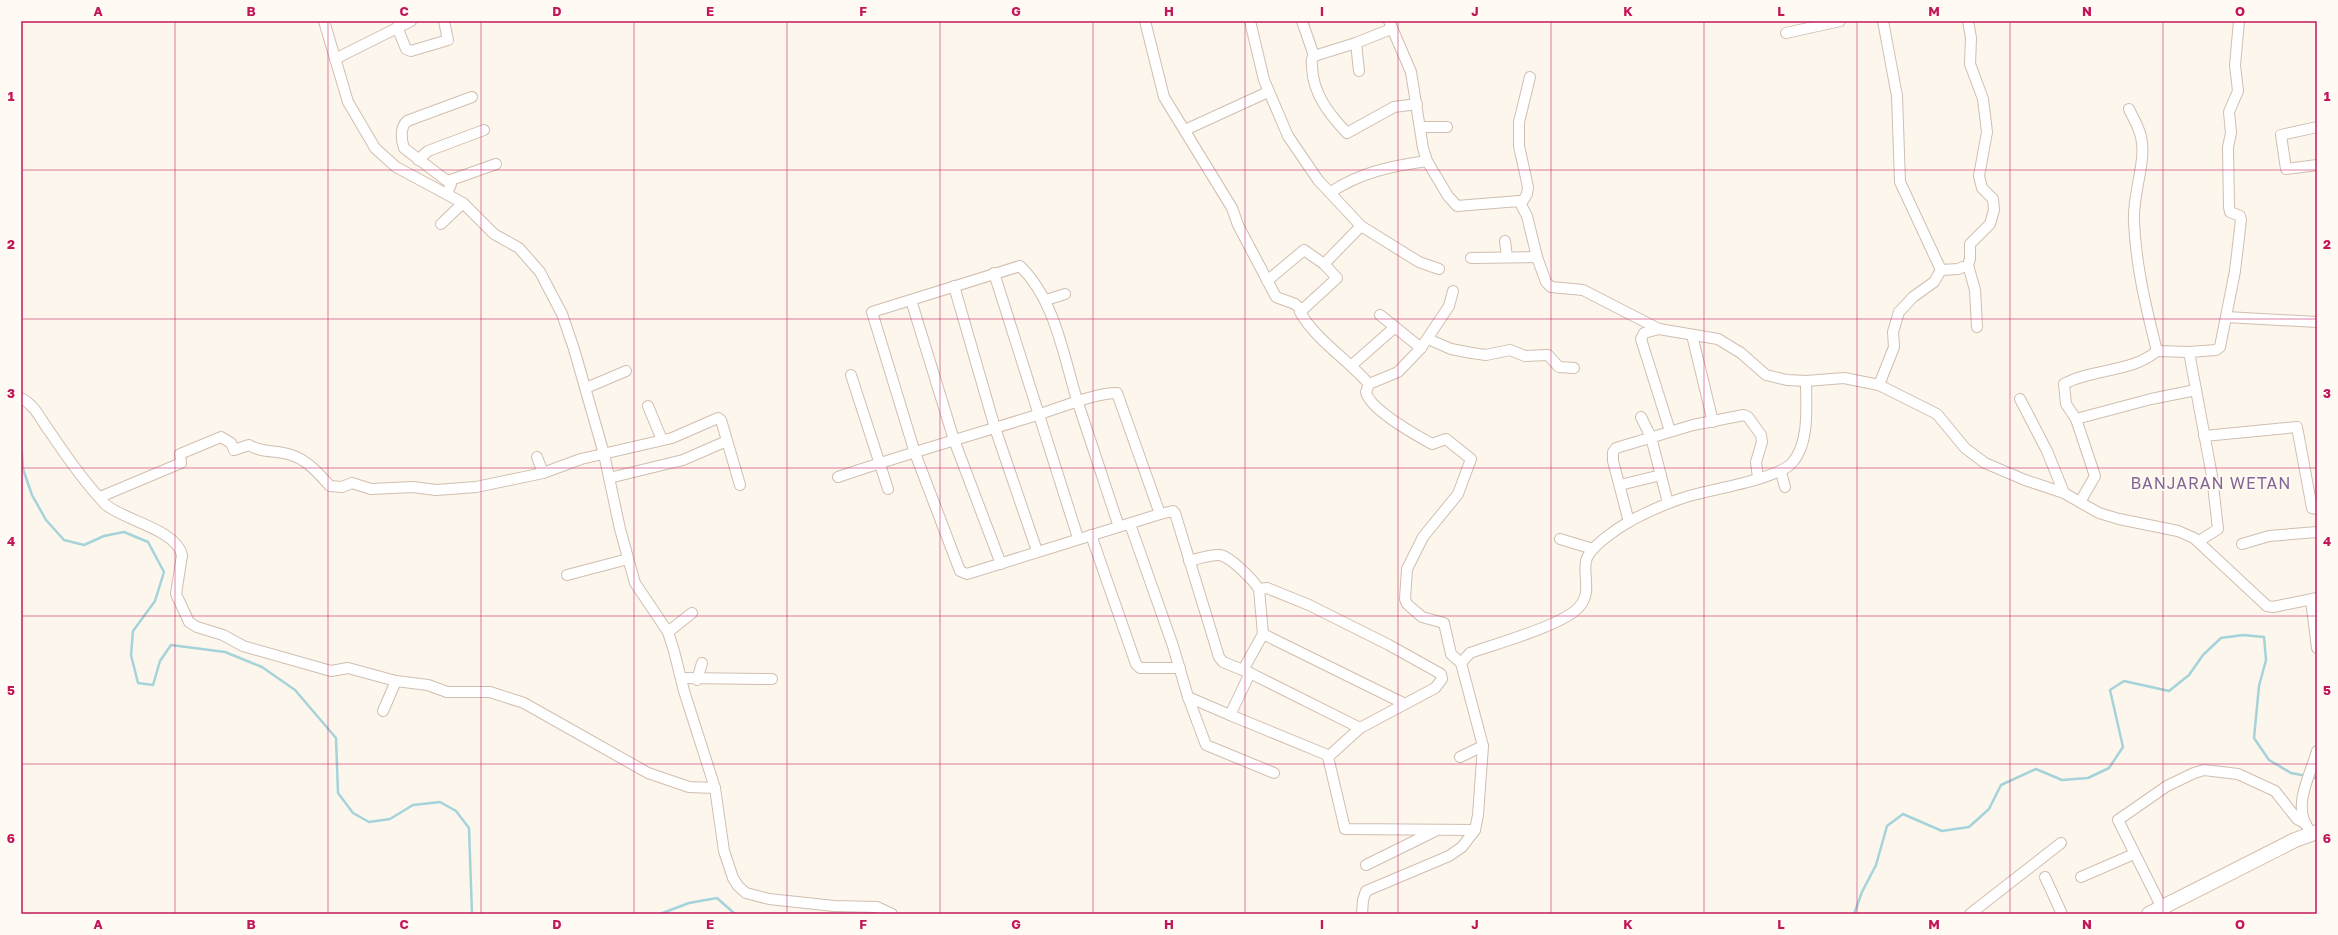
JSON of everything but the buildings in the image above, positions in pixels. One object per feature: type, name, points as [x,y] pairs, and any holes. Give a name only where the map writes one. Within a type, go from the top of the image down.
[{"type":"street","points":[[324,21],[348,102],[375,148],[396,167],[463,203],[494,234],[519,248],[540,272],[562,314],[586,388],[604,454],[635,583],[668,632],[715,788],[724,851],[733,878],[746,893],[769,899],[818,905],[877,907],[892,914]]},
{"type":"street","points":[[335,59],[411,21]]},
{"type":"street","points":[[397,28],[406,49],[411,51],[447,41],[449,36],[444,21]]},
{"type":"street","points":[[1145,21],[1163,94],[1232,208],[1238,225],[1267,282],[1277,298],[1295,304],[1301,309],[1301,314],[1325,341],[1352,365],[1369,384]]},
{"type":"street","points":[[1250,21],[1268,92],[1288,136],[1318,180],[1331,192],[1361,226],[1419,262],[1439,269]]},
{"type":"street","points":[[1302,21],[1314,56]]},
{"type":"street","points":[[1786,33],[1840,21]]},
{"type":"street","points":[[1883,21],[1897,96],[1900,182],[1940,270]]},
{"type":"street","points":[[1968,21],[1971,38],[1970,64],[1983,99],[1987,132],[1979,176],[1982,188],[1993,199],[1994,210],[1990,224],[1970,244],[1970,259],[1968,265],[1975,290],[1977,327]]},
{"type":"street","points":[[2080,502],[2095,476],[2076,420],[2066,404],[2064,384],[2147,359],[2157,351],[2189,352],[2218,349],[2235,271],[2241,220],[2240,216],[2230,212],[2228,193],[2228,146],[2231,133],[2229,112],[2238,91],[2235,64],[2239,21]]},
{"type":"street","points":[[1417,104],[1394,107],[1347,133],[1331,117],[1318,94],[1312,74],[1311,61],[1314,56],[1356,43],[1390,25],[1411,72],[1417,104],[1423,148],[1427,161],[1448,196],[1457,206],[1511,201],[1521,204],[1525,209],[1535,234],[1537,257],[1546,282],[1551,287],[1583,290],[1659,329],[1725,342],[1741,353],[1766,375],[1787,380],[1806,381],[1828,377],[1844,378],[1879,385],[1937,414],[1965,448],[1985,463],[2025,480],[2064,493],[2098,513],[2119,519],[2178,531],[2199,541],[2262,604],[2273,608],[2314,599],[2317,648]]},
{"type":"street","points":[[1356,43],[1358,52],[1356,64],[1359,71]]},
{"type":"street","points":[[1521,204],[1527,194],[1528,187],[1519,146],[1519,122],[1530,77]]},
{"type":"street","points":[[1185,130],[1268,92]]},
{"type":"street","points":[[447,194],[452,187],[448,181],[407,152],[403,144],[404,124],[472,96]]},
{"type":"street","points":[[2129,109],[2142,138],[2138,180],[2134,198],[2134,222],[2137,258],[2147,312],[2157,351]]},
{"type":"street","points":[[1420,127],[1447,128]]},
{"type":"street","points":[[2317,127],[2282,135],[2286,169],[2317,165]]},
{"type":"street","points":[[418,160],[428,151],[484,130]]},
{"type":"street","points":[[1331,192],[1360,176],[1390,167],[1427,161]]},
{"type":"street","points":[[448,181],[496,164]]},
{"type":"street","points":[[441,224],[463,203]]},
{"type":"street","points":[[1324,264],[1361,226]]},
{"type":"street","points":[[1505,241],[1507,257]]},
{"type":"street","points":[[1267,282],[1304,250],[1324,264],[1337,278],[1301,309]]},
{"type":"street","points":[[1471,258],[1537,257]]},
{"type":"street","points":[[1940,270],[1958,269],[1968,265]]},
{"type":"street","points":[[1119,527],[1046,300],[1037,284],[1020,266],[872,312],[916,452],[960,571],[967,574],[1078,538],[1091,535],[1130,524],[1173,511],[1175,513],[1219,657],[1223,662],[1247,672],[1360,728]]},
{"type":"street","points":[[1879,385],[1894,347],[1893,332],[1899,312],[1913,297],[1934,282],[1940,270]]},
{"type":"street","points":[[994,273],[1040,414],[1078,538]]},
{"type":"street","points":[[954,286],[995,428],[1037,551]]},
{"type":"street","points":[[1362,914],[1363,900],[1366,891],[1449,856],[1462,847],[1474,830],[1479,807],[1483,746],[1459,661],[1451,654],[1446,628],[1442,622],[1422,617],[1406,602],[1407,569],[1423,536],[1458,494],[1471,459],[1446,439],[1432,444],[1401,425],[1375,405],[1366,392],[1369,384],[1398,372],[1421,348],[1450,306],[1453,291]]},
{"type":"street","points":[[1046,300],[1065,294]]},
{"type":"street","points":[[911,300],[954,440],[1001,564]]},
{"type":"street","points":[[1380,315],[1394,328],[1421,348]]},
{"type":"street","points":[[2226,317],[2317,322]]},
{"type":"street","points":[[1352,365],[1394,328]]},
{"type":"street","points":[[1659,329],[1644,333],[1642,339],[1670,431]]},
{"type":"street","points":[[1692,335],[1713,422]]},
{"type":"street","points":[[1428,339],[1451,348],[1486,355],[1510,350],[1525,356],[1548,355],[1559,367],[1574,368]]},
{"type":"street","points":[[2189,352],[2212,476],[2218,529],[2199,541]]},
{"type":"street","points":[[586,388],[626,371]]},
{"type":"street","points":[[851,375],[878,464],[888,489]]},
{"type":"street","points":[[1459,661],[1470,653],[1568,616],[1581,604],[1587,585],[1587,558],[1593,549],[1629,522],[1668,503],[1781,472],[1793,462],[1800,451],[1805,422],[1806,381]]},
{"type":"street","points":[[2076,420],[2144,401],[2196,390]]},
{"type":"street","points":[[838,476],[1078,402],[1111,394],[1119,395],[1160,514]]},
{"type":"street","points":[[21,398],[33,405],[50,433],[100,497],[111,508],[162,533],[180,550],[182,555],[176,594],[189,622],[223,635],[243,646],[331,671],[348,668],[396,681],[428,684],[447,692],[490,692],[524,703],[648,773],[689,787],[715,788]]},
{"type":"street","points":[[2020,399],[2047,452],[2064,493]]},
{"type":"street","points":[[648,406],[662,440]]},
{"type":"street","points":[[1629,522],[1613,461],[1614,450],[1651,437],[1670,431],[1744,415],[1748,417],[1762,438],[1756,462],[1758,478]]},
{"type":"street","points":[[1641,417],[1651,437],[1668,503]]},
{"type":"street","points":[[100,497],[182,463],[180,454],[221,438],[231,443],[234,450],[249,445],[257,451],[287,453],[300,458],[316,470],[330,486],[342,487],[352,483],[371,489],[412,487],[436,490],[476,487],[543,473],[581,459],[662,440],[720,419],[740,485]]},
{"type":"street","points":[[2204,436],[2297,427],[2312,508],[2317,508]]},
{"type":"street","points":[[609,478],[683,460],[722,443]]},
{"type":"street","points":[[537,457],[543,473]]},
{"type":"street","points":[[1781,472],[1785,487]]},
{"type":"street","points":[[1620,485],[1661,475]]},
{"type":"street","points":[[1130,524],[1180,668],[1188,697],[1206,745],[1274,773]]},
{"type":"street","points":[[2242,544],[2269,536],[2317,532]]},
{"type":"street","points":[[1091,535],[1136,664],[1140,668],[1180,668]]},
{"type":"street","points":[[1560,539],[1593,549]]},
{"type":"street","points":[[1189,561],[1217,555],[1224,557],[1255,582],[1259,589],[1263,634],[1230,715]]},
{"type":"street","points":[[567,575],[628,559]]},
{"type":"street","points":[[1259,589],[1267,588],[1309,605],[1396,648],[1441,674],[1442,679],[1435,688],[1403,703],[1360,728],[1328,757]]},
{"type":"street","points":[[668,632],[692,613]]},
{"type":"street","points":[[1263,634],[1403,703]]},
{"type":"street","points":[[697,680],[702,663]]},
{"type":"street","points":[[681,678],[697,680],[772,679]]},
{"type":"street","points":[[383,711],[396,681]]},
{"type":"street","points":[[1188,697],[1321,752],[1328,757],[1347,830],[1474,830]]},
{"type":"street","points":[[1460,757],[1483,746]]},
{"type":"street","points":[[2312,830],[2302,802],[2305,787],[2317,751]]},
{"type":"street","points":[[2204,770],[2238,774],[2275,791],[2297,818],[2312,830],[2158,912],[2118,819],[2167,786],[2194,773],[2204,770]]},
{"type":"street","points":[[1366,865],[1437,830]]},
{"type":"street","points":[[1970,914],[2061,843]]},
{"type":"street","points":[[2081,877],[2134,854]]},
{"type":"street","points":[[2045,876],[2062,914]]},
{"type":"waterway","points":[[21,440],[23,469],[32,495],[46,520],[64,540],[84,545],[104,536],[124,532],[148,542],[164,572],[155,601],[133,631],[131,655],[138,683],[153,685],[160,661],[171,645],[225,652],[262,667],[295,690],[336,738],[338,793],[353,813],[369,822],[390,819],[413,805],[440,802],[456,811],[469,828],[472,914]]},
{"type":"waterway","points":[[1854,914],[1862,892],[1876,865],[1887,826],[1903,814],[1942,831],[1969,827],[1989,809],[2001,785],[2036,769],[2062,780],[2088,778],[2109,768],[2123,747],[2110,690],[2124,681],[2169,691],[2189,675],[2203,655],[2221,638],[2243,635],[2264,637],[2266,660],[2259,686],[2254,738],[2269,760],[2291,773],[2307,776]]},
{"type":"waterway","points":[[2311,777],[2317,778]]},
{"type":"waterway","points":[[660,914],[689,903],[717,898],[735,914]]},
{"type":"district","name":"BANJARAN WETAN","points":[[2211,483]]}]
